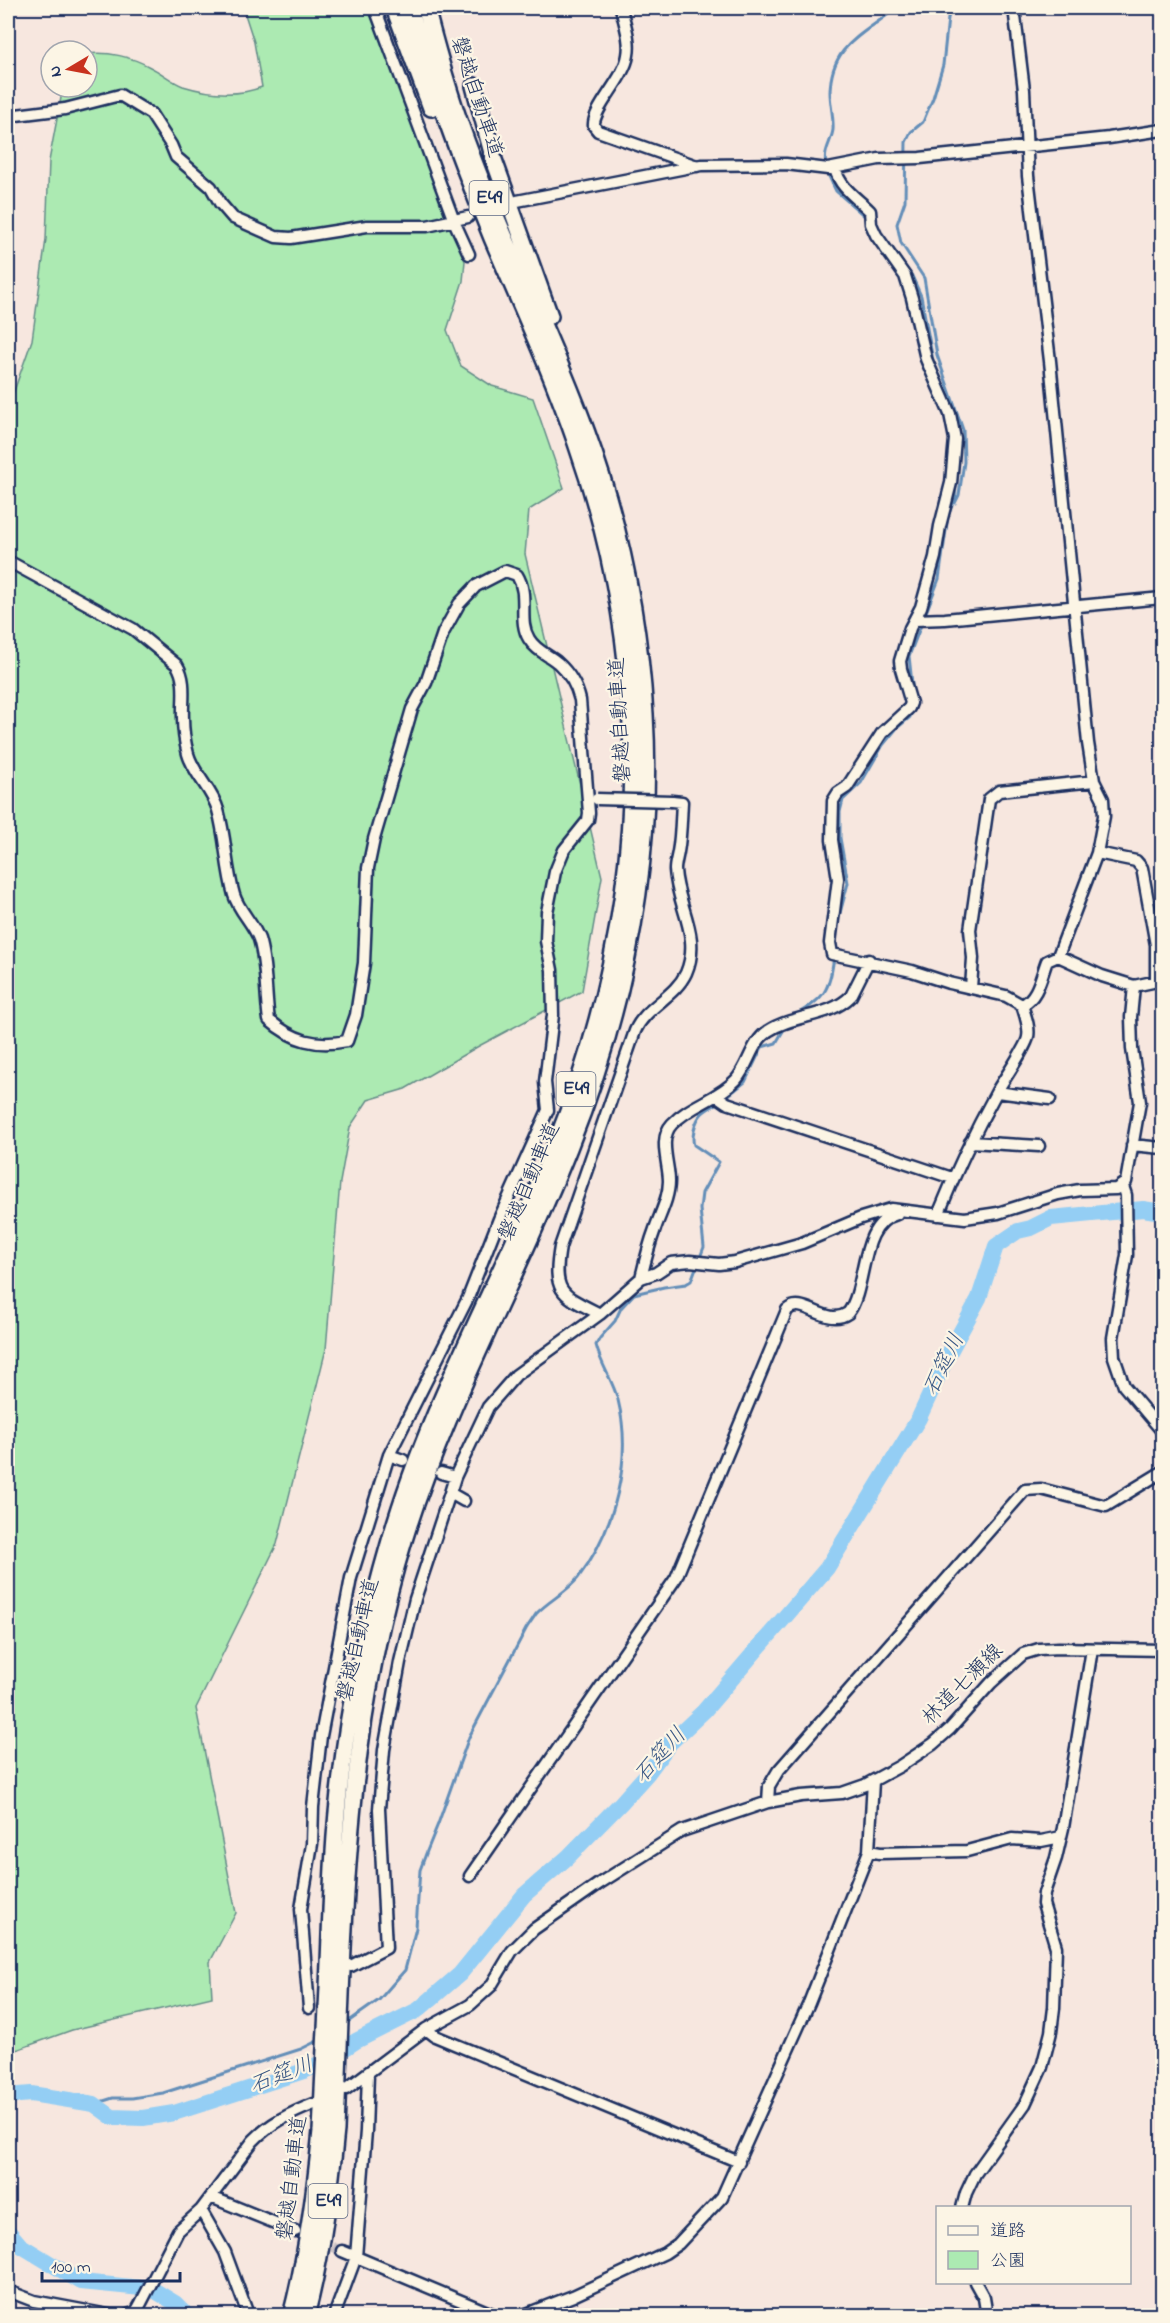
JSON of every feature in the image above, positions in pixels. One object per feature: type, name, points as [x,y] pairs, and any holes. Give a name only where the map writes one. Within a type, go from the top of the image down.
[{"type":"highway","points":[[394,8],[436,125],[472,188]]},
{"type":"highway","name":"磐越自動車道","points":[[306,2316],[316,2278],[325,2227],[342,2086],[330,1977],[331,1897],[341,1774],[358,1667],[385,1558],[403,1498],[432,1420],[548,1163],[581,1076],[609,978],[627,862],[632,764],[631,721],[623,642],[612,569],[594,499],[576,442],[472,188],[437,96],[410,8]]},
{"type":"highway","name":"磐越自動車道","points":[[291,2316],[310,2223],[321,2131],[319,2098],[330,1977],[362,1721],[384,1613],[404,1540],[447,1422],[538,1221],[584,1111],[618,1002],[642,862],[646,764],[642,671],[625,565],[608,494],[569,382],[472,158],[439,58],[426,8]]},
{"type":"highway","points":[[474,86],[494,160],[547,306],[569,382]]},
{"type":"street","points":[[375,8],[454,221],[469,254]]},
{"type":"street","points":[[621,8],[628,54],[616,84],[594,116],[594,126],[598,131],[697,166]]},
{"type":"street","points":[[1014,8],[1028,146],[1028,176],[1050,361],[1088,743],[1094,781],[1105,808],[1097,853],[1058,956],[1047,961],[1034,995],[1022,1005]]},
{"type":"street","points":[[8,116],[65,109],[120,95],[151,114],[176,157],[211,187],[220,203],[233,218],[276,237],[291,238],[367,226],[427,226],[468,217]]},
{"type":"street","points":[[517,201],[697,166],[786,164],[835,169],[879,159],[914,158],[1162,130]]},
{"type":"street","points":[[835,169],[841,185],[870,211],[871,224],[876,235],[904,276],[912,298],[926,358],[950,414],[955,450],[951,483],[928,584],[900,661],[900,669],[911,703],[909,708],[882,733],[847,787],[838,793],[833,801],[832,840],[838,879],[831,951],[832,954],[869,960],[1006,996],[1022,1005]]},
{"type":"street","points":[[8,561],[133,630],[177,665],[184,694],[182,716],[189,756],[218,809],[234,895],[258,938],[265,969],[269,1020],[295,1037],[328,1045],[347,1041],[356,1015],[364,963],[368,868],[374,839],[412,709],[426,683],[443,633],[459,604],[476,586],[492,576],[505,571],[517,575],[525,596],[525,627],[530,640],[558,664],[578,691],[593,799],[588,820],[564,850],[555,872],[547,912],[546,941],[552,970],[554,1015],[545,1082],[548,1110],[499,1219],[468,1298],[389,1455],[351,1578],[321,1736],[313,1807],[312,1844],[301,1909],[330,1977]]},
{"type":"street","points":[[915,620],[1162,598]]},
{"type":"street","points":[[970,988],[973,958],[970,930],[989,799],[999,791],[1094,781]]},
{"type":"street","points":[[593,799],[682,802],[675,866],[692,938],[691,957],[685,975],[661,1002],[642,1018],[635,1031],[567,1225],[558,1259],[557,1275],[562,1291],[567,1297],[600,1314]]},
{"type":"street","points":[[1058,956],[1102,976],[1134,986],[1160,980],[1142,868],[1136,861],[1097,853]]},
{"type":"street","points":[[641,1278],[668,1187],[665,1158],[669,1130],[679,1118],[717,1096],[741,1074],[757,1042],[765,1033],[784,1023],[837,1007],[847,1000],[869,960]]},
{"type":"street","points":[[1134,986],[1131,1017],[1132,1049],[1140,1102],[1125,1190],[1127,1240],[1125,1277],[1113,1338],[1114,1358],[1124,1386],[1162,1431]]},
{"type":"street","points":[[938,1215],[952,1178],[970,1142],[1028,1038],[1022,1005]]},
{"type":"street","points":[[997,1092],[1050,1099]]},
{"type":"street","points":[[717,1096],[727,1103],[952,1178]]},
{"type":"street","points":[[970,1142],[1039,1146]]},
{"type":"street","points":[[1132,1145],[1162,1148]]},
{"type":"street","points":[[309,2007],[330,1977],[386,1948],[379,1809],[384,1750],[414,1599],[455,1477],[488,1407],[516,1375],[600,1314],[641,1278],[649,1276],[670,1263],[735,1262],[802,1243],[891,1209],[965,1218],[998,1213],[1058,1194],[1080,1190],[1125,1190]]},
{"type":"street","points":[[470,1876],[676,1578],[789,1306],[797,1305],[836,1318],[848,1313],[876,1230],[885,1218],[905,1210]]},
{"type":"street","points":[[389,1455],[404,1460]]},
{"type":"street","points":[[768,1802],[769,1786],[778,1771],[1025,1490],[1041,1489],[1106,1506],[1162,1472]]},
{"type":"street","points":[[441,1473],[455,1477]]},
{"type":"street","points":[[450,1493],[464,1501]]},
{"type":"street","name":"林道七瀬線","points":[[342,2086],[368,2074],[426,2030],[470,2005],[491,1986],[512,1951],[534,1929],[600,1883],[682,1831],[768,1802],[807,1795],[842,1793],[873,1781],[933,1744],[1018,1656],[1039,1649],[1162,1650]]},
{"type":"street","points":[[963,2206],[975,2174],[1025,2104],[1042,2067],[1054,2008],[1057,1955],[1043,1897],[1061,1837],[1092,1649]]},
{"type":"street","points":[[521,2316],[573,2296],[670,2250],[697,2221],[717,2205],[739,2162],[809,2003],[869,1851],[873,1781]]},
{"type":"street","points":[[869,1851],[880,1853],[967,1851],[1012,1839],[1041,1841],[1061,1837]]},
{"type":"street","points":[[426,2030],[435,2036],[739,2162]]},
{"type":"street","points":[[334,2316],[356,2257],[368,2074]]},
{"type":"street","points":[[134,2312],[178,2231],[201,2210],[261,2133],[319,2098]]},
{"type":"street","points":[[211,2197],[294,2230]]},
{"type":"street","points":[[201,2210],[225,2252],[246,2309]]},
{"type":"street","points":[[342,2251],[497,2316]]},
{"type":"street","points":[[976,2284],[984,2298],[987,2316]]},
{"type":"street","points":[[8,2291],[34,2301],[114,2316]]},
{"type":"green space","points":[[243,8],[368,8],[465,261],[463,281],[447,330],[461,366],[492,386],[533,398],[564,488],[529,510],[525,554],[602,877],[582,991],[477,1047],[405,1089],[368,1100],[350,1127],[340,1182],[326,1349],[277,1544],[196,1708],[236,1913],[210,1962],[212,1997],[72,2030],[8,2053],[8,408],[32,340],[46,239],[49,161],[61,99],[99,99],[99,53],[136,60],[183,86],[203,91],[232,93],[252,90],[262,87],[254,42]]},
{"type":"waterway","points":[[826,165],[826,151],[833,130],[830,92],[835,64],[849,44],[858,36],[900,8]]},
{"type":"waterway","points":[[951,8],[943,65],[933,98],[923,122],[911,132],[906,142],[905,201],[897,224],[901,243],[924,278],[937,355],[963,430],[964,462],[959,495],[955,503]]},
{"type":"waterway","points":[[827,172],[836,191],[867,218]]},
{"type":"waterway","points":[[895,253],[912,276],[921,296],[934,366],[941,380]]},
{"type":"waterway","points":[[913,693],[909,656],[939,579],[948,516],[955,498],[958,459]]},
{"type":"waterway","points":[[837,924],[848,883],[840,838],[840,812],[843,800],[861,783],[883,745],[910,717],[915,705]]},
{"type":"waterway","points":[[835,948],[836,933]]},
{"type":"waterway","points":[[795,1015],[813,1004],[824,993],[834,957]]},
{"type":"waterway","points":[[725,1098],[745,1082],[762,1047],[776,1043],[786,1026]]},
{"type":"waterway","points":[[345,2024],[379,2000],[405,1970],[416,1928],[420,1870],[469,1737],[528,1625],[541,1609],[578,1578],[591,1559],[611,1516],[622,1470],[622,1423],[618,1400],[596,1345],[615,1321],[621,1308],[634,1294],[686,1284],[691,1281],[704,1247],[700,1209],[702,1193],[719,1162],[694,1145],[693,1134],[700,1116],[720,1102]]},
{"type":"waterway","name":"石筵川","points":[[8,2096],[31,2094],[94,2104],[112,2117],[143,2118],[174,2113],[304,2071],[327,2060],[356,2041],[418,2010],[460,1974],[524,1895],[568,1857],[621,1803],[670,1743],[704,1711],[827,1568],[919,1418],[947,1357],[979,1298],[996,1246],[1018,1231],[1031,1228],[1051,1218],[1143,1209],[1162,1212]]},
{"type":"waterway","points":[[94,2104],[113,2098],[132,2098],[163,2093],[301,2049],[321,2039]]},
{"type":"waterway","name":"石筵川","points":[[8,2231],[20,2245],[81,2282],[152,2289],[175,2303],[188,2316]]},
{"type":"tunnel","points":[[318,2241],[342,2251]]}]
